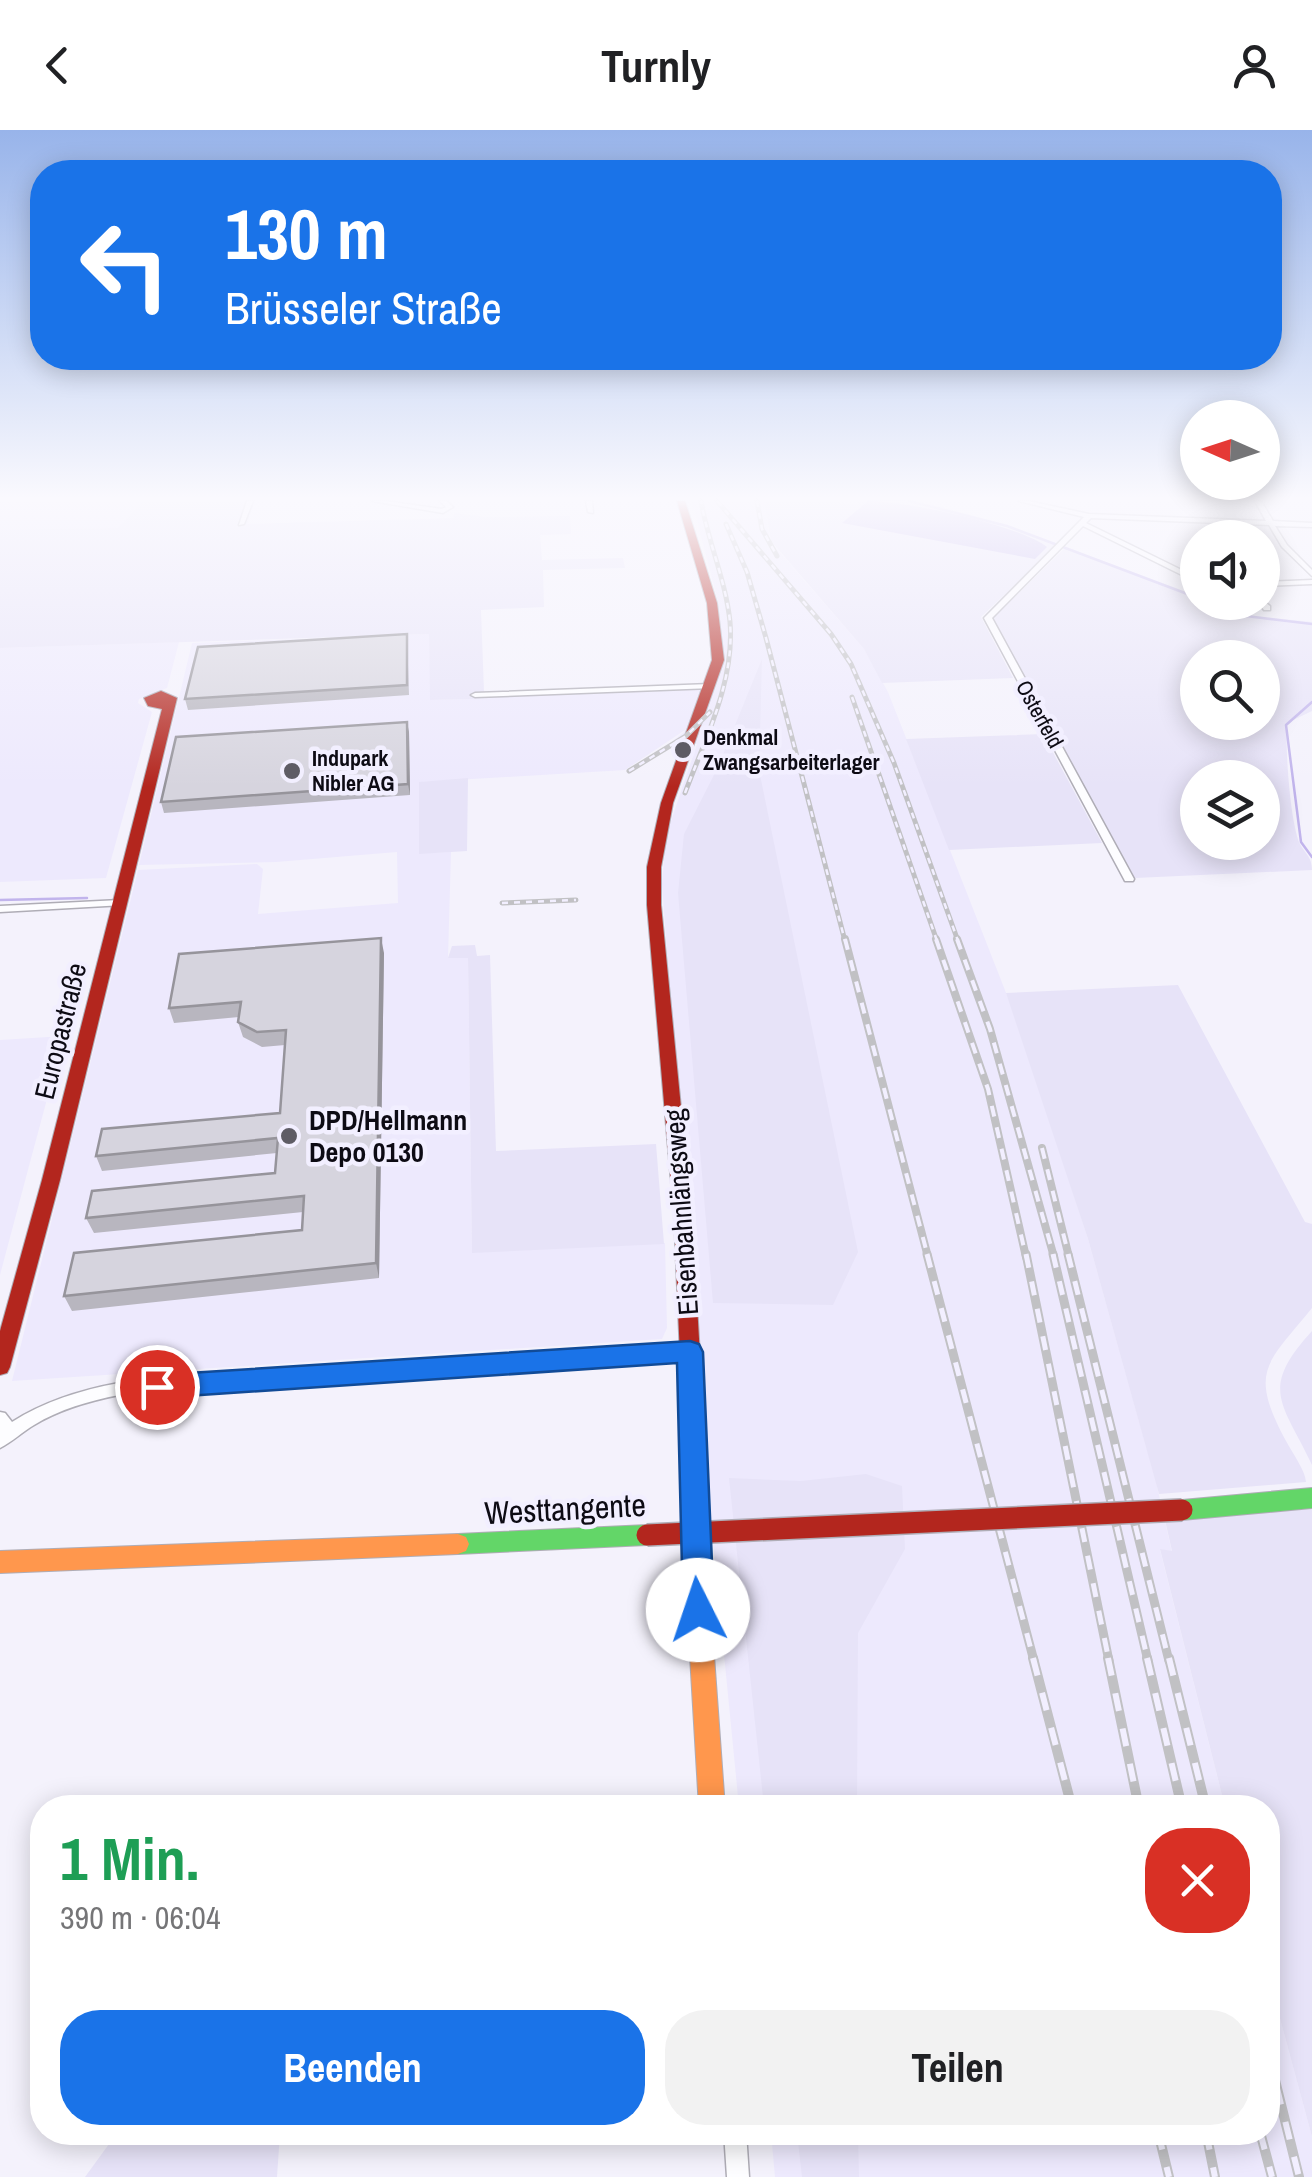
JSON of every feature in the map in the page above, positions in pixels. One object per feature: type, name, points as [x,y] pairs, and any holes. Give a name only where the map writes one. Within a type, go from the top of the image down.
[{"type":"street","name":"Eisenbahnlängsweg","points":[[708,597],[716,625],[718,660],[667,803],[654,867],[655,942],[674,1108],[690,1352],[692,1502],[711,1795]]},
{"type":"street","name":"Osterfeld","points":[[1008,597],[990,614],[989,622],[1128,879]]},
{"type":"street","points":[[475,695],[710,686]]},
{"type":"street","name":"Europastraße","points":[[0,1368],[120,903],[166,706]]},
{"type":"street","points":[[0,909],[120,903]]},
{"type":"street","points":[[4,1430],[58,1406],[119,1389],[690,1352]]},
{"type":"street","name":"Westtangente","points":[[0,1562],[142,1559],[1182,1510],[1305,1500]]},
{"type":"street","points":[[735,2145],[738,2177]]},
{"type":"shaded area","points":[[0,597],[544,597],[544,607],[481,610],[484,692],[475,699],[430,700],[429,634],[0,648]]},
{"type":"shaded area","points":[[717,597],[818,597],[864,649],[888,692],[1021,1031],[1088,1239],[1156,1482],[1172,1552],[1160,1550],[1222,1795],[738,1795],[702,1430],[662,884],[666,836],[697,744],[674,740],[694,724],[625,770],[421,782],[419,853],[451,852],[448,958],[468,957],[472,1252],[665,1243],[667,1328],[662,1339],[12,1381],[138,870],[257,864],[263,869],[258,914],[398,903],[397,852],[276,862],[139,865],[192,643],[429,634],[431,700],[475,699],[484,692],[707,688],[722,658]]},
{"type":"shaded area","points":[[819,597],[1003,597],[981,617],[1013,678],[882,683],[864,649]]},
{"type":"shaded area","points":[[1015,597],[1180,597],[1180,620],[1312,622],[1312,711],[1287,723],[1287,734],[1293,817],[1312,870],[1135,878],[992,619]]},
{"type":"shaded area","points":[[179,642],[167,688],[139,699],[138,703],[152,712],[106,878],[0,882],[0,648]]},
{"type":"shaded area","points":[[762,659],[759,770],[858,1252],[833,1305],[713,1303],[678,893],[684,834],[718,767]]},
{"type":"shaded area","points":[[1043,734],[1102,843],[949,850],[906,739]]},
{"type":"shaded area","points":[[468,778],[467,851],[419,854],[419,782]]},
{"type":"shaded area","points":[[475,945],[477,956],[490,955],[496,1151],[656,1144],[664,1244],[472,1253],[468,958],[448,958],[452,946]]},
{"type":"shaded area","points":[[1178,985],[1305,1222],[1312,1224],[1312,1308],[1274,1356],[1266,1382],[1274,1417],[1306,1482],[1159,1494],[1088,1239],[1006,993]]},
{"type":"shaded area","points":[[64,1036],[29,1166],[0,1275],[0,1040]]},
{"type":"shaded area","points":[[1312,1331],[1312,1465],[1285,1411],[1281,1383],[1295,1351]]},
{"type":"shaded area","points":[[866,1474],[902,1486],[905,1549],[858,1633],[857,1795],[763,1795],[729,1478],[801,1481]]},
{"type":"shaded area","points":[[1312,1509],[1312,2137],[1280,2018],[1280,1795],[1222,1795],[1160,1549],[1172,1551],[1165,1520]]},
{"type":"shaded area","points":[[1280,2018],[1312,2137],[1312,2177],[775,2177],[772,2145],[1280,2145]]},
{"type":"shaded area","points":[[108,2145],[279,2145],[277,2177],[85,2177]]},
{"type":"shaded area","points":[[798,2145],[858,2145],[859,2177],[802,2177]]},
{"type":"building","name":"Indupark Nibler AG","points":[[407,634],[407,685],[185,699],[198,647]]},
{"type":"building","name":"Indupark Nibler AG","points":[[407,722],[408,784],[161,802],[176,737]]},
{"type":"building","name":"DPD/Hellmann Depo 0130","points":[[381,938],[376,1263],[64,1296],[74,1253],[302,1230],[304,1196],[86,1218],[92,1191],[275,1173],[278,1138],[96,1156],[102,1129],[280,1113],[286,1030],[257,1032],[238,1022],[241,1002],[169,1008],[179,954]]},
{"type":"waterway","points":[[1279,620],[1312,624]]},
{"type":"waterway","points":[[1312,702],[1286,725],[1301,842],[1312,857]]},
{"type":"waterway","points":[[0,900],[87,898]]},
{"type":"railway","points":[[685,793],[717,710],[728,666],[730,622],[726,597]]},
{"type":"railway","points":[[754,597],[845,941]]},
{"type":"railway","points":[[799,597],[851,664],[894,763],[958,941]]},
{"type":"railway","points":[[852,697],[937,941]]},
{"type":"railway","points":[[629,771],[686,736],[710,712]]},
{"type":"railway","points":[[502,903],[576,900]]},
{"type":"railway","points":[[845,939],[928,1257]]},
{"type":"railway","points":[[936,939],[988,1089],[1026,1257]]},
{"type":"railway","points":[[957,939],[990,1029],[1054,1257]]},
{"type":"railway","points":[[1042,1148],[1069,1257]]},
{"type":"railway","points":[[927,1254],[1034,1661]]},
{"type":"railway","points":[[1026,1254],[1109,1661]]},
{"type":"railway","points":[[1053,1254],[1148,1661]]},
{"type":"railway","points":[[1068,1254],[1169,1661]]},
{"type":"railway","points":[[1033,1658],[1069,1795]]},
{"type":"railway","points":[[1108,1658],[1136,1795]]},
{"type":"railway","points":[[1147,1658],[1179,1795]]},
{"type":"railway","points":[[1169,1658],[1203,1795]]},
{"type":"railway","points":[[1280,2100],[1299,2177]]},
{"type":"railway","points":[[1161,2145],[1169,2177]]},
{"type":"railway","points":[[1209,2145],[1215,2177]]},
{"type":"railway","points":[[1263,2145],[1272,2177]]},
{"type":"traffic: fast","points":[[1182,1510],[1312,1498]]},
{"type":"traffic: fast","points":[[458,1544],[647,1535]]},
{"type":"traffic: slow","points":[[690,1356],[692,1503],[711,1795]]},
{"type":"traffic: slow","points":[[0,1562],[458,1544]]},
{"type":"traffic: jam","points":[[690,1356],[683,1219],[654,905],[654,867],[667,803],[718,660],[710,597]]},
{"type":"traffic: jam","points":[[0,1367],[51,1180],[171,698],[161,694],[150,698],[152,704],[166,706]]},
{"type":"traffic: jam","points":[[647,1535],[1182,1510]]},
{"type":"place","name":"Denkmal Zwangsarbeiterlager","points":[[683,750]]},
{"type":"place","name":"Indupark Nibler AG","points":[[292,771]]},
{"type":"place","name":"DPD/Hellmann Depo 0130","points":[[289,1136]]},
{"type":"route","points":[[157,1387],[690,1352],[698,1610]]}]
